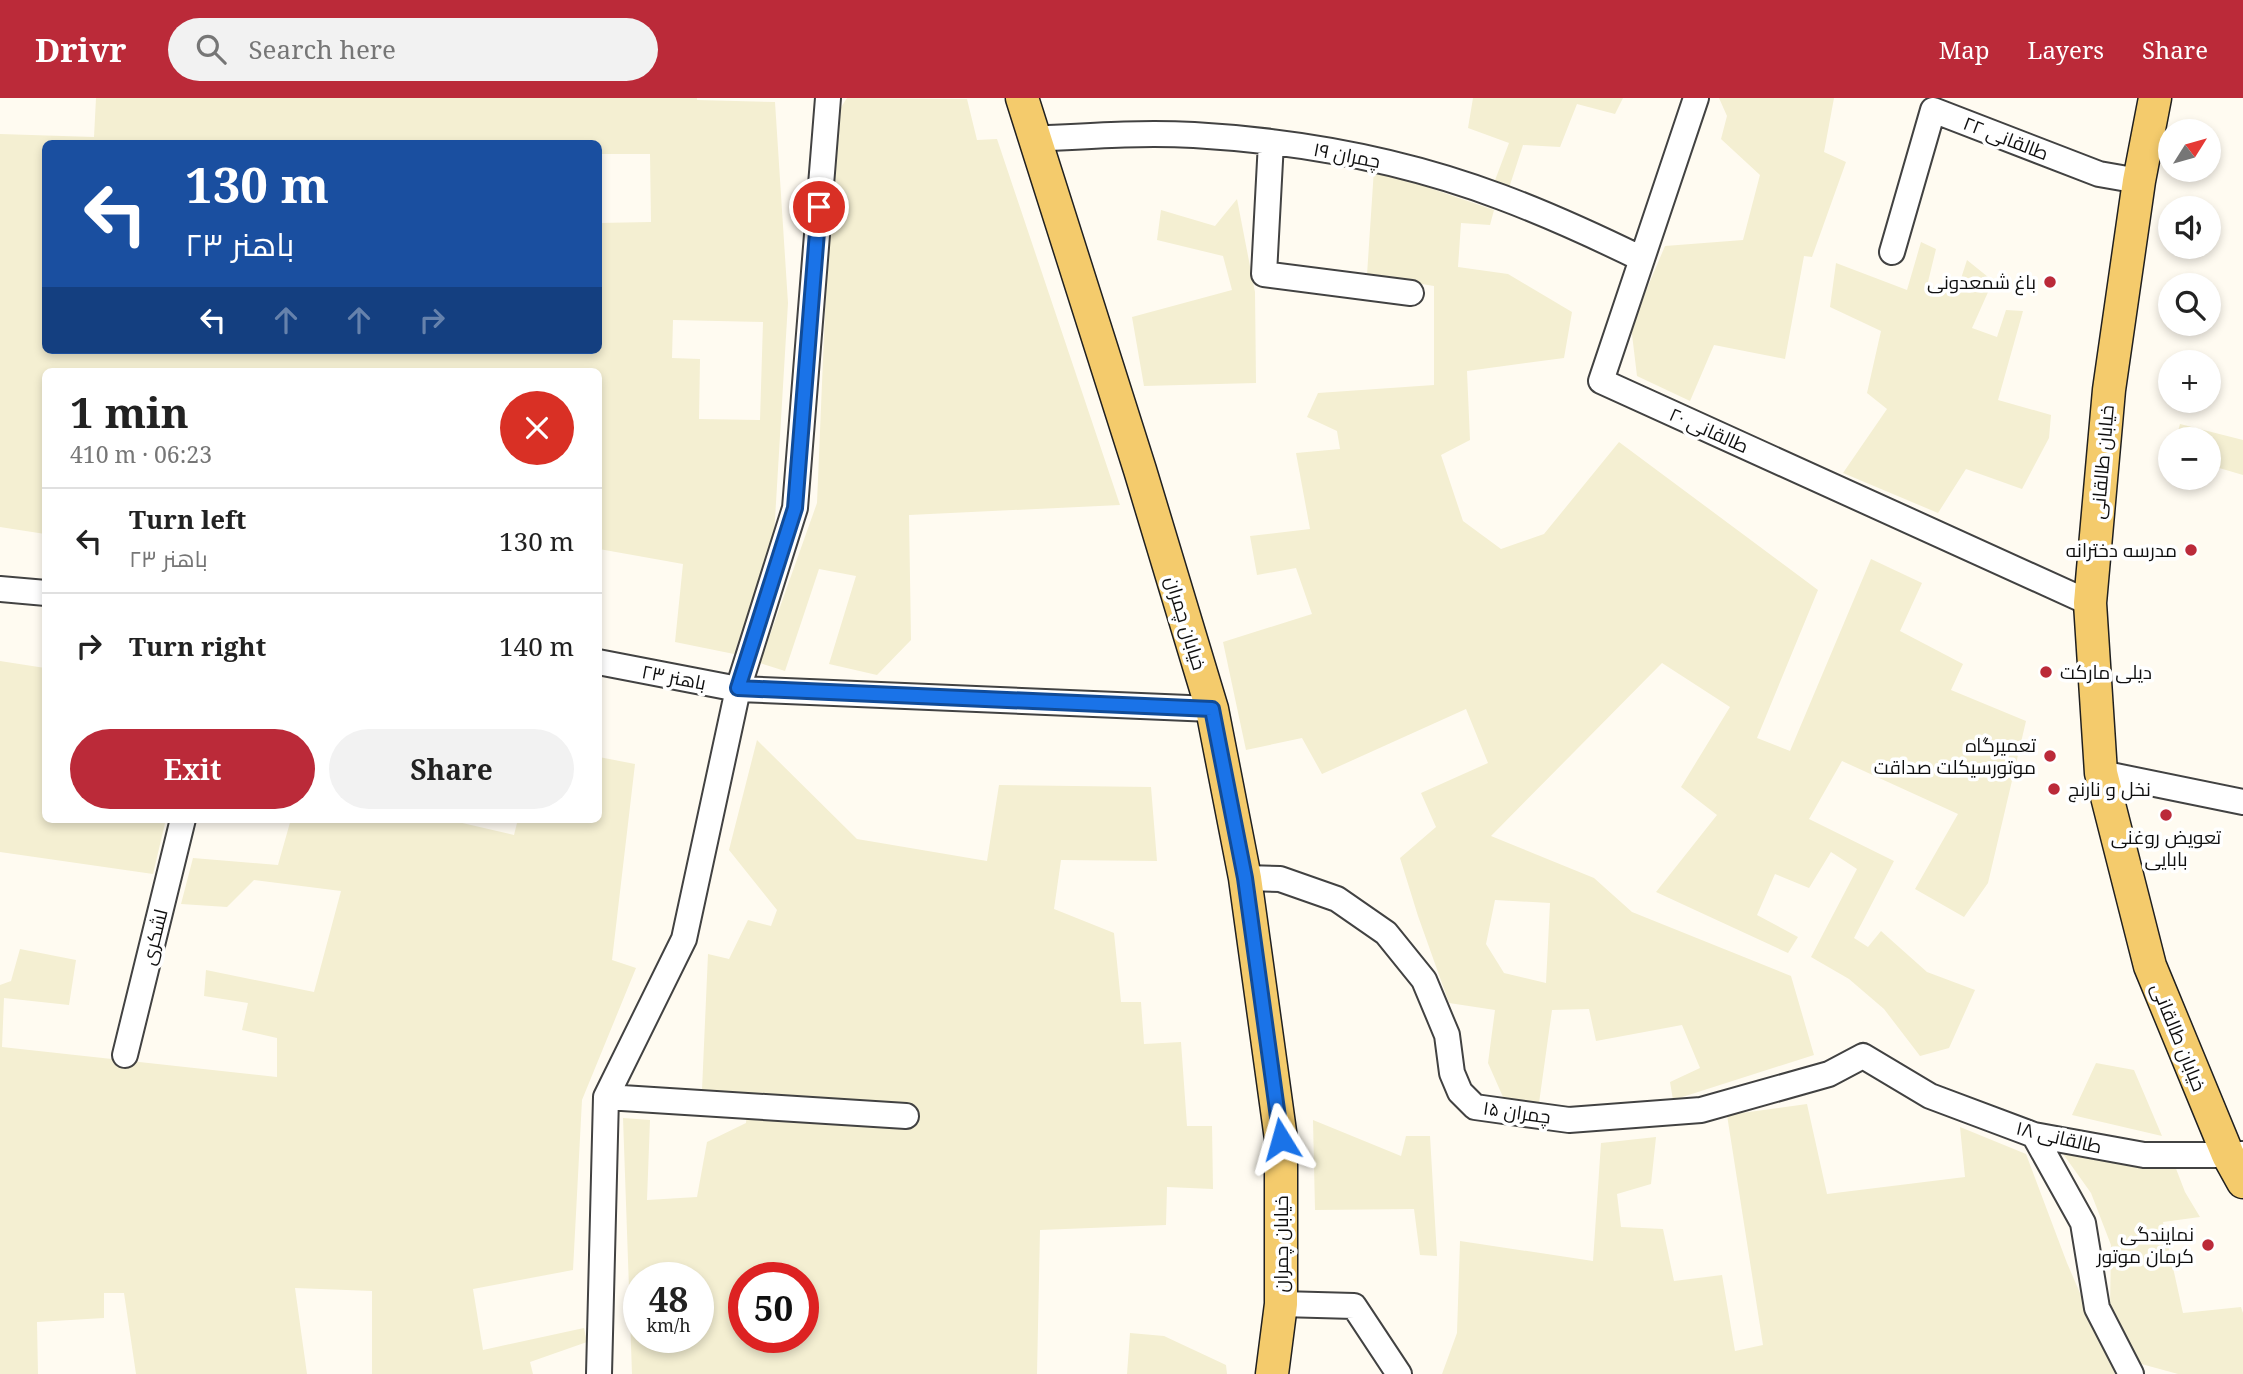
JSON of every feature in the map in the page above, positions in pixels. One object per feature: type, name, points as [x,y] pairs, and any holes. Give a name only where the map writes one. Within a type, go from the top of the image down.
[{"type":"main road","name":"خیابان چمران","points":[[1022,98],[1140,470],[1212,709],[1245,878],[1281,1139],[1281,1304],[1272,1374]]},
{"type":"main road","name":"خیابان طالقانی","points":[[2155,98],[2139,181],[2109,390],[2090,603],[2101,773],[2150,966],[2238,1164]]},
{"type":"street","points":[[599,1374],[606,1097],[684,939],[738,688],[795,508],[828,98]]},
{"type":"street","name":"طالقانی ۲۰","points":[[1696,98],[1601,381],[2090,603]]},
{"type":"street","name":"طالقانی ۲۲","points":[[1892,252],[1933,110],[2099,174],[2139,181]]},
{"type":"street","name":"چمران ۱۹","points":[[1035,139],[1114,134],[1192,135],[1271,142],[1348,154],[1424,172],[1499,196],[1642,259]]},
{"type":"street","points":[[1271,142],[1264,274],[1411,293]]},
{"type":"street","points":[[0,589],[42,593]]},
{"type":"street","name":"باهنر ۲۳","points":[[602,663],[738,688],[1212,709]]},
{"type":"street","points":[[2101,773],[2243,802]]},
{"type":"street","name":"لشکری","points":[[125,1055],[182,823]]},
{"type":"street","name":"چمران ۱۵","points":[[1245,878],[1280,879],[1337,899],[1386,933],[1424,980],[1447,1035],[1452,1073],[1460,1091],[1475,1107],[1569,1120],[1701,1110],[1829,1074],[1863,1056]]},
{"type":"street","name":"طالقانی ۱۸","points":[[1863,1056],[1930,1096],[2034,1135],[2144,1156],[2238,1164]]},
{"type":"street","points":[[606,1097],[906,1116]]},
{"type":"street","points":[[2034,1135],[2083,1223],[2096,1308],[2131,1374]]},
{"type":"street","points":[[1281,1304],[1354,1306],[1399,1374]]},
{"type":"shaded area","points":[[96,98],[697,98],[775,102],[788,303],[774,536],[734,654],[675,642],[683,564],[602,550],[602,368],[42,368],[42,534],[0,527],[0,134],[94,137]],"holes":[[[673,320],[763,322],[760,420],[699,419],[700,359],[672,358]]]},
{"type":"shaded area","points":[[847,98],[967,99],[977,140],[997,139],[1120,505],[909,515],[911,640],[877,675],[829,664],[856,576],[819,569],[785,671],[760,663],[817,503],[833,120]]},
{"type":"shaded area","points":[[1473,98],[1623,98],[1615,114],[1577,104],[1560,147],[1523,145],[1509,188],[1494,183],[1509,143],[1468,128]]},
{"type":"shaded area","points":[[1719,98],[1834,98],[1824,152],[1846,162],[1812,257],[1804,256],[1785,359],[1714,345],[1690,401],[1637,376],[1631,326],[1665,246],[1743,240],[1760,175],[1721,139],[1727,116]]},
{"type":"shaded area","points":[[1374,169],[1494,210],[1490,225],[1461,223],[1458,267],[1508,274],[1572,312],[1564,358],[1467,371],[1470,440],[1441,455],[1463,521],[1501,549],[1544,534],[1619,442],[1818,590],[1757,738],[1790,751],[1871,559],[1922,583],[1900,631],[1963,664],[1951,690],[2026,721],[1988,883],[1964,917],[1915,889],[1958,814],[1842,761],[1809,819],[1894,861],[1854,938],[1868,947],[1881,931],[1927,972],[1975,990],[1949,1048],[1920,1056],[1884,1009],[1849,979],[1811,957],[1857,869],[1831,852],[1809,888],[1775,874],[1757,915],[1798,937],[1788,953],[1656,892],[1717,815],[1681,787],[1730,707],[1662,663],[1491,836],[1594,878],[1632,912],[1791,976],[1814,1055],[1673,1100],[1670,1082],[1700,1068],[1682,1025],[1596,1041],[1589,1009],[1552,1010],[1539,1103],[1503,1097],[1488,1063],[1495,1010],[1449,1003],[1400,858],[1436,827],[1421,793],[1488,763],[1466,709],[1322,774],[1302,738],[1246,750],[1223,642],[1312,614],[1296,568],[1257,575],[1250,536],[1310,529],[1296,453],[1340,449],[1337,431],[1307,417],[1318,393],[1434,385],[1434,286],[1367,275]],"holes":[[[1495,900],[1550,903],[1546,983],[1504,973],[1486,944]]]},
{"type":"shaded area","points":[[1237,199],[1255,292],[1256,383],[1144,386],[1132,317],[1232,290],[1223,256],[1157,240],[1161,210],[1215,226]]},
{"type":"shaded area","points":[[1921,242],[1936,249],[1927,286],[1956,294],[1967,260],[1993,281],[1972,328],[1997,337],[2006,310],[2023,311],[1998,400],[2051,415],[2049,438],[2022,489],[1966,469],[1938,513],[1843,473],[1887,409],[1867,393],[1881,331],[1830,307],[1836,263],[1907,290]]},
{"type":"shaded area","points":[[2221,434],[2243,440],[2243,475],[2221,469]]},
{"type":"shaded area","points":[[0,661],[42,668],[42,823],[165,823],[153,874],[0,852]]},
{"type":"shaded area","points":[[757,740],[857,839],[987,861],[999,785],[1151,787],[1157,861],[1061,860],[1054,909],[1114,933],[1121,1002],[1141,1002],[1144,1044],[1181,1042],[1187,1126],[1212,1126],[1213,1189],[1167,1187],[1166,1225],[1040,1230],[1037,1374],[632,1374],[631,1353],[714,1353],[714,1262],[628,1262],[623,1118],[650,1120],[647,1200],[697,1197],[707,1142],[746,1123],[748,1098],[702,1090],[708,954],[729,959],[748,920],[771,926],[777,910],[729,850]]},
{"type":"shaded area","points":[[602,758],[635,764],[612,960],[636,968],[582,1100],[573,1270],[473,1289],[483,1350],[584,1328],[587,1342],[530,1362],[533,1374],[372,1374],[372,1291],[295,1288],[307,1374],[136,1374],[124,1293],[104,1293],[104,1318],[37,1322],[38,1374],[0,1374],[0,985],[11,981],[20,949],[76,960],[69,1005],[4,998],[2,1047],[277,1077],[277,1038],[242,1030],[248,1003],[204,996],[206,970],[314,992],[341,891],[254,880],[227,907],[181,904],[193,858],[278,865],[290,823],[462,823],[514,835],[517,823],[602,823]]},
{"type":"shaded area","points":[[2096,1063],[2134,1070],[2162,1136],[2072,1115]]},
{"type":"shaded area","points":[[1807,1104],[1827,1194],[1965,1177],[1960,1127],[2026,1154],[2067,1263],[2115,1374],[1442,1374],[1457,1333],[1460,1241],[1593,1261],[1601,1143],[1656,1137],[1651,1184],[1617,1194],[1621,1227],[1663,1229],[1674,1281],[1722,1275],[1735,1351],[1763,1345],[1727,1115]]},
{"type":"shaded area","points":[[1313,1120],[1401,1156],[1406,1136],[1430,1136],[1437,1256],[1420,1255],[1414,1209],[1315,1210]]},
{"type":"shaded area","points":[[2061,1151],[2134,1166],[2175,1166],[2185,1192],[2200,1217],[2163,1222],[2183,1313],[2241,1307],[2243,1374],[2178,1374],[2134,1362],[2110,1309],[2111,1245],[2091,1193]]},
{"type":"shaded area","points":[[1130,1333],[1164,1336],[1226,1365],[1227,1374],[1127,1374]]},
{"type":"place","name":"باغ شمعدونی","points":[[2050,282]]},
{"type":"place","name":"مدرسه دخترانه","points":[[2191,550]]},
{"type":"place","name":"دیلی مارکت","points":[[2046,672]]},
{"type":"place","name":"تعمیرگاه موتورسیکلت صداقت","points":[[2050,756]]},
{"type":"place","name":"نخل و نارنج","points":[[2054,789]]},
{"type":"place","name":"تعویض روغنی بابایی","points":[[2166,815]]},
{"type":"place","name":"نمایندگی کرمان موتور","points":[[2208,1245]]},
{"type":"route","points":[[819,207],[795,508],[738,688],[1212,709],[1245,878],[1281,1139]]}]
